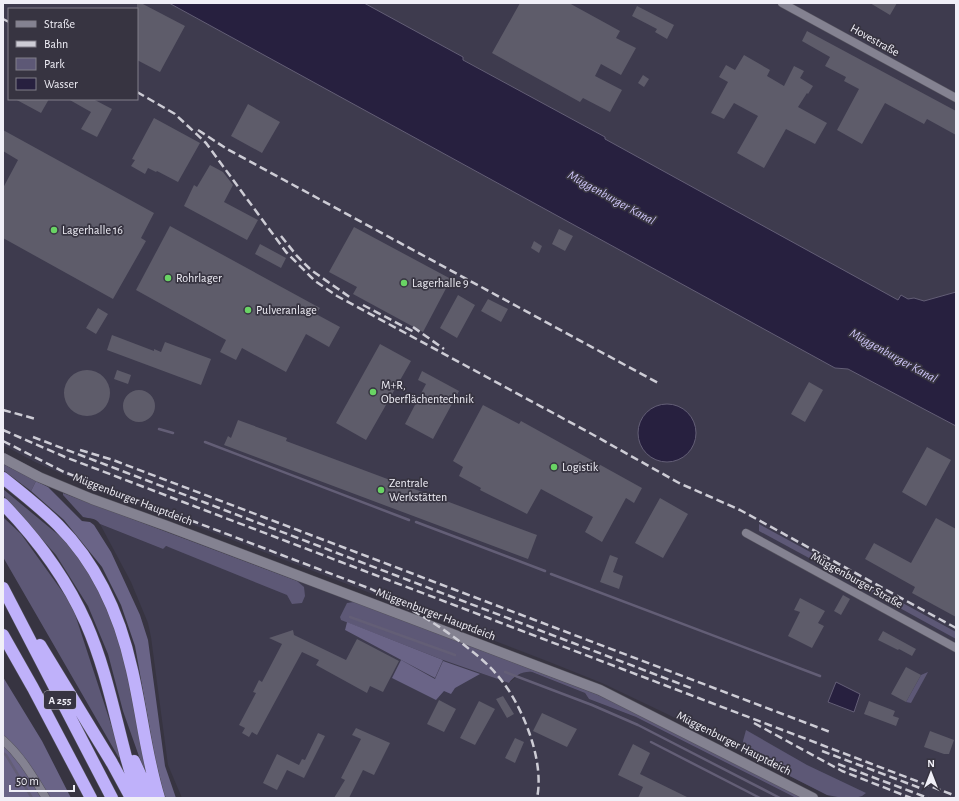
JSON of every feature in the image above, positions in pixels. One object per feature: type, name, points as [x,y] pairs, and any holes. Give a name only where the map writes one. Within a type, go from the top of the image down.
[{"type":"highway","points":[[3,478],[59,526],[91,566],[110,601],[121,626],[134,675],[152,775],[159,798]]},
{"type":"highway","points":[[3,504],[35,539],[54,565],[77,604],[86,623],[98,652],[138,798]]},
{"type":"highway","name":"A 255","points":[[3,588],[112,798]]},
{"type":"highway","points":[[10,601],[38,641],[112,763],[131,798]]},
{"type":"highway","name":"A 255","points":[[3,635],[33,688],[91,798]]},
{"type":"highway","points":[[3,652],[33,688]]},
{"type":"highway","points":[[113,708],[132,757],[151,798]]},
{"type":"street","name":"Hovestraße","points":[[782,3],[956,98]]},
{"type":"street","name":"Müggenburger Hauptdeich","points":[[3,458],[39,477],[92,499],[600,690],[813,798]]},
{"type":"street","name":"Müggenburger Straße","points":[[746,533],[956,648]]},
{"type":"street","points":[[3,740],[14,750],[24,763],[46,798]]},
{"type":"shaded area","points":[[3,3],[169,3],[835,368],[848,369],[956,426],[956,798],[833,798],[667,714],[602,683],[69,477],[35,462],[3,445]]},
{"type":"shaded area","points":[[364,3],[956,3],[956,292],[924,301],[914,298],[898,301],[604,139],[605,137],[462,59],[463,57]]},
{"type":"shaded area","points":[[36,481],[48,487],[82,521],[90,522],[94,525],[111,552],[140,615],[148,640],[165,766],[176,798],[166,798],[164,794],[155,758],[135,646],[121,605],[102,567],[64,520],[31,491]]},
{"type":"shaded area","points":[[100,524],[163,549],[165,546],[293,579],[354,602],[345,630],[435,678],[443,660],[509,683],[524,671],[532,672],[585,693],[589,699],[636,717],[796,798],[182,798],[168,765],[148,623],[131,582]]},
{"type":"shaded area","points":[[347,622],[443,660],[435,678],[345,630]]},
{"type":"shaded area","points":[[401,660],[435,679],[443,661],[480,674],[455,688],[451,694],[444,691],[436,700],[392,678]]},
{"type":"shaded area","points":[[3,677],[42,741],[71,798],[3,798]]},
{"type":"green space","points":[[3,464],[36,481],[31,491],[3,470]]},
{"type":"green space","points":[[3,489],[61,537],[95,579],[122,647],[147,779],[123,711],[108,654],[88,606],[56,555],[3,495]]},
{"type":"green space","points":[[63,493],[297,581],[304,587],[305,596],[302,603],[292,604],[287,595],[166,546],[163,549],[100,524],[94,519],[83,517],[63,495]]},
{"type":"green space","points":[[3,517],[21,534],[72,605],[120,752],[119,758],[3,557]]},
{"type":"green space","points":[[759,524],[836,566],[833,571],[759,531]]},
{"type":"green space","points":[[842,570],[956,632],[956,639],[840,575]]},
{"type":"green space","points":[[354,602],[596,694],[637,713],[803,798],[796,798],[636,717],[589,699],[585,693],[532,672],[519,674],[509,683],[443,660],[341,620],[340,617],[347,603]]},
{"type":"green space","points":[[928,672],[911,703],[906,702],[921,675]]},
{"type":"green space","points":[[746,730],[807,765],[866,793],[855,798],[843,798],[827,795],[744,753],[743,741]]},
{"type":"water","name":"Müggenburger Kanal","points":[[169,3],[364,3],[463,57],[463,60],[605,137],[605,139],[898,300],[901,295],[908,299],[914,298],[924,301],[956,292],[956,426],[848,369],[835,368]]},
{"type":"water","points":[[661,404],[673,404],[688,412],[696,427],[696,439],[688,454],[673,462],[661,462],[646,454],[638,439],[638,427],[646,412]]},
{"type":"water","points":[[836,682],[860,694],[854,712],[828,702]]},
{"type":"building","points":[[137,3],[141,3],[185,26],[160,72],[138,61]]},
{"type":"building","points":[[520,3],[569,3],[620,31],[616,38],[636,48],[621,75],[601,64],[595,76],[622,90],[610,112],[583,98],[580,102],[492,53]]},
{"type":"building","points":[[870,3],[897,3],[890,15]]},
{"type":"building","points":[[637,6],[674,25],[667,39],[655,32],[657,29],[632,16]]},
{"type":"building","points":[[807,31],[956,111],[956,135],[927,119],[924,124],[885,103],[862,144],[837,130],[859,89],[844,81],[846,77],[825,66],[830,57],[802,41]]},
{"type":"building","points":[[744,55],[770,70],[767,76],[784,86],[794,66],[804,71],[800,78],[813,86],[798,107],[827,123],[815,144],[786,129],[764,168],[737,153],[758,116],[734,103],[724,119],[711,113],[728,82],[719,77],[726,65],[735,70]]},
{"type":"building","points":[[643,75],[649,79],[644,87],[638,83]]},
{"type":"building","points":[[17,100],[48,100],[41,113]]},
{"type":"building","points":[[70,100],[95,100],[112,109],[97,137],[81,129],[91,112]]},
{"type":"building","points":[[248,104],[280,122],[262,153],[231,136]]},
{"type":"building","points":[[154,118],[200,143],[178,182],[157,171],[156,172],[148,168],[145,174],[131,166],[135,160],[132,159]]},
{"type":"building","points":[[3,130],[154,213],[141,238],[146,241],[113,299],[3,238],[3,188],[18,160],[3,151]]},
{"type":"building","points":[[210,165],[223,172],[233,185],[224,202],[258,220],[247,240],[184,206],[194,185],[197,187]]},
{"type":"building","name":"Pulveranlage","points":[[170,226],[320,308],[316,314],[340,327],[329,347],[306,334],[286,372],[242,348],[236,360],[220,352],[226,340],[136,290]]},
{"type":"building","name":"Lagerhalle 9","points":[[354,227],[451,279],[423,332],[353,294],[357,287],[329,272]]},
{"type":"building","points":[[559,229],[573,236],[565,251],[552,244]]},
{"type":"building","points":[[534,241],[542,246],[539,253],[531,248]]},
{"type":"building","points":[[260,244],[286,258],[281,268],[255,254]]},
{"type":"building","points":[[458,295],[475,305],[457,338],[440,328]]},
{"type":"building","points":[[488,299],[508,309],[501,322],[481,311]]},
{"type":"building","points":[[98,308],[108,314],[96,334],[86,328]]},
{"type":"building","points":[[112,335],[154,351],[154,349],[161,352],[165,342],[211,359],[201,385],[107,350]]},
{"type":"building","name":"M+R, Oberflächentechnik","points":[[380,344],[411,361],[366,440],[336,423]]},
{"type":"building","points":[[87,370],[100,374],[106,380],[110,393],[106,406],[100,412],[87,416],[74,412],[68,406],[64,393],[68,380],[74,374]]},
{"type":"building","points":[[117,370],[131,375],[128,384],[114,379]]},
{"type":"building","points":[[422,371],[459,391],[433,439],[405,424],[426,384],[418,380]]},
{"type":"building","points":[[809,382],[823,390],[805,422],[791,414]]},
{"type":"building","points":[[136,390],[142,390],[151,394],[155,406],[151,418],[142,422],[136,422],[127,418],[123,409],[123,403],[127,394]]},
{"type":"building","points":[[483,405],[519,424],[521,421],[642,488],[634,503],[626,498],[602,542],[585,532],[593,517],[541,489],[527,514],[480,490],[481,488],[459,476],[463,467],[453,461]]},
{"type":"building","name":"Zentrale Werkstätten","points":[[238,420],[287,438],[286,441],[537,535],[528,559],[224,445],[228,436],[231,438]]},
{"type":"building","points":[[927,447],[951,460],[926,506],[902,492]]},
{"type":"building","points":[[660,498],[688,514],[663,558],[635,543]]},
{"type":"building","points":[[936,518],[956,529],[956,617],[912,593],[915,587],[865,559],[874,543],[911,563]]},
{"type":"building","points":[[610,555],[618,558],[613,572],[623,576],[619,589],[600,582]]},
{"type":"building","points":[[843,595],[850,599],[841,615],[834,611]]},
{"type":"building","points":[[800,598],[825,611],[818,623],[824,626],[812,648],[788,636],[800,612],[794,610]]},
{"type":"building","points":[[293,630],[294,635],[346,660],[357,639],[399,661],[383,692],[370,686],[367,693],[316,665],[319,660],[302,652],[257,735],[252,732],[249,737],[242,733],[245,728],[239,725],[256,693],[253,692],[259,680],[262,682],[282,644],[269,638]]},
{"type":"building","points":[[883,631],[916,649],[912,656],[878,640]]},
{"type":"building","points":[[906,667],[921,675],[906,702],[891,694]]},
{"type":"building","points":[[503,696],[514,714],[507,718],[496,699]]},
{"type":"building","points":[[439,700],[456,709],[444,732],[427,724]]},
{"type":"building","points":[[479,701],[495,709],[475,745],[460,738]]},
{"type":"building","points":[[869,701],[895,711],[893,716],[899,718],[896,726],[864,714]]},
{"type":"building","points":[[542,713],[577,729],[567,747],[533,731]]},
{"type":"building","points":[[356,728],[390,743],[374,775],[363,770],[349,798],[334,798],[345,780],[341,778],[361,739],[352,735]]},
{"type":"building","points":[[930,731],[954,740],[949,754],[944,754],[924,747]]},
{"type":"building","points":[[318,733],[325,736],[304,778],[287,770],[277,790],[263,783],[277,754],[299,765],[302,759],[305,760]]},
{"type":"building","points":[[515,738],[524,742],[515,763],[505,758]]},
{"type":"building","points":[[633,744],[650,753],[640,774],[689,798],[638,798],[643,787],[618,775]]},
{"type":"waterway","points":[[159,429],[173,433]]},
{"type":"waterway","points":[[205,442],[409,520]]},
{"type":"waterway","points":[[416,522],[545,571]]},
{"type":"waterway","points":[[551,574],[820,676]]},
{"type":"waterway","points":[[350,617],[455,655]]},
{"type":"waterway","points":[[505,672],[592,705],[638,725],[780,798]]},
{"type":"waterway","points":[[651,742],[760,798]]},
{"type":"waterway","points":[[3,753],[6,755],[32,798]]},
{"type":"railway","points":[[3,19],[8,22]]},
{"type":"railway","points":[[138,93],[175,114],[206,143],[286,252],[315,281],[337,296],[679,483],[740,510],[956,628]]},
{"type":"railway","points":[[198,130],[227,149],[660,384]]},
{"type":"railway","points":[[281,236],[297,256],[311,270],[351,298]]},
{"type":"railway","points":[[363,305],[416,333]]},
{"type":"railway","points":[[413,327],[444,349]]},
{"type":"railway","points":[[3,410],[36,419]]},
{"type":"railway","points":[[3,430],[65,457],[956,796]]},
{"type":"railway","points":[[33,437],[691,688]]},
{"type":"railway","points":[[3,441],[64,472],[371,589],[446,631],[491,668],[506,687],[519,708],[526,723],[535,752],[539,783],[537,798]]},
{"type":"railway","points":[[80,450],[113,460],[830,732]]},
{"type":"railway","points":[[754,723],[842,771],[911,798]]},
{"type":"railway","points":[[822,751],[920,788]]},
{"type":"railway","points":[[838,764],[928,798]]},
{"type":"place","name":"Lagerhalle 16","points":[[54,230]]},
{"type":"place","name":"Rohrlager","points":[[168,278]]},
{"type":"place","name":"Lagerhalle 9","points":[[404,283]]},
{"type":"place","name":"Pulveranlage","points":[[248,310]]},
{"type":"place","name":"M+R, Oberflächentechnik","points":[[373,392]]},
{"type":"place","name":"Logistik","points":[[554,467]]},
{"type":"place","name":"Zentrale Werkstätten","points":[[381,490]]}]
